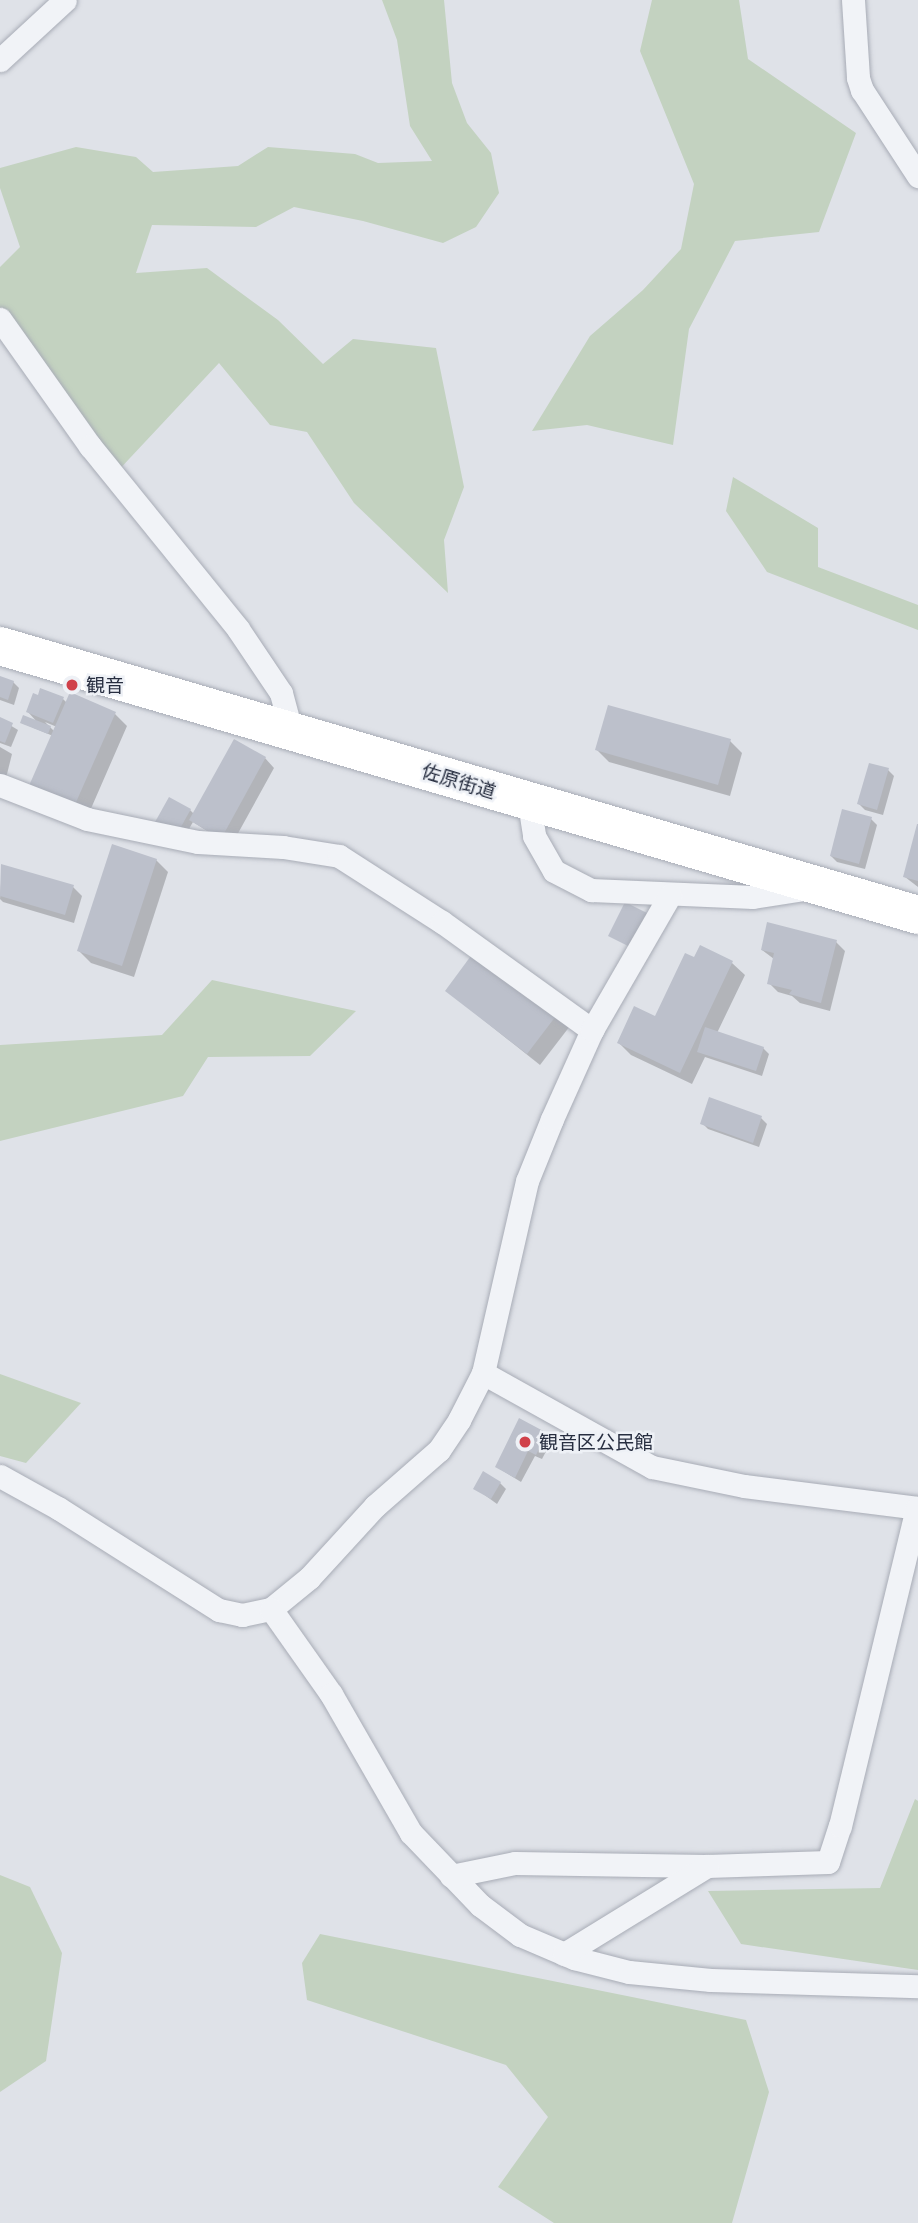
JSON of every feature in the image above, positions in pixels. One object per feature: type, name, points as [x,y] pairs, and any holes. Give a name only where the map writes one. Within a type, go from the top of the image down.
[{"type":"highway","name":"佐原街道","points":[[0,646],[918,915]]},
{"type":"street","points":[[0,60],[65,0]]},
{"type":"street","points":[[853,0],[858,78],[862,90],[918,176]]},
{"type":"street","points":[[0,320],[90,446],[238,628],[281,693],[291,731]]},
{"type":"street","points":[[0,785],[88,819],[198,842],[283,847],[339,856],[442,922],[592,1030]]},
{"type":"street","points":[[529,803],[534,836],[554,872],[591,890],[752,897],[817,886]]},
{"type":"street","points":[[0,1476],[58,1508],[219,1610],[242,1615],[271,1609],[309,1578],[375,1506],[439,1450],[459,1420],[483,1373],[527,1181],[592,1030],[670,895]]},
{"type":"street","points":[[451,1876],[515,1863],[707,1866],[828,1862],[840,1826],[918,1508],[744,1486],[652,1467],[483,1373]]},
{"type":"street","points":[[271,1609],[331,1693],[411,1833],[480,1905],[520,1935],[564,1954],[629,1972],[711,1980],[918,1986]]},
{"type":"street","points":[[564,1954],[707,1866]]},
{"type":"green space","points":[[382,0],[444,0],[452,83],[467,123],[491,153],[499,193],[476,227],[443,243],[363,221],[294,207],[256,227],[152,225],[136,273],[207,268],[278,320],[323,364],[353,339],[436,348],[464,487],[444,540],[448,593],[354,503],[307,432],[270,425],[219,363],[115,474],[0,319],[0,267],[20,247],[0,188],[0,168],[76,147],[136,157],[153,172],[238,166],[268,147],[355,154],[378,163],[432,161],[410,126],[397,40]]},
{"type":"green space","points":[[652,0],[739,0],[748,59],[856,133],[819,232],[735,241],[689,329],[673,445],[587,425],[532,431],[590,336],[643,290],[681,249],[694,184],[640,51]]},
{"type":"green space","points":[[733,477],[818,528],[818,567],[918,605],[918,630],[767,572],[726,511]]},
{"type":"green space","points":[[212,980],[356,1011],[310,1056],[208,1057],[183,1096],[0,1141],[0,1045],[162,1035]]},
{"type":"green space","points":[[0,1374],[81,1403],[26,1463],[0,1456]]},
{"type":"green space","points":[[915,1799],[918,1801],[918,1970],[741,1944],[708,1891],[880,1888]]},
{"type":"green space","points":[[0,1875],[30,1887],[62,1953],[46,2061],[0,2092]]},
{"type":"green space","points":[[320,1934],[746,2020],[769,2092],[732,2223],[554,2223],[498,2187],[548,2117],[506,2065],[307,2000],[302,1963]]},
{"type":"building","points":[[0,676],[14,681],[8,700],[0,697]]},
{"type":"building","points":[[40,688],[64,697],[53,723],[26,712],[33,693],[38,695]]},
{"type":"building","points":[[70,692],[116,712],[73,809],[28,788]]},
{"type":"building","points":[[608,705],[731,739],[718,785],[595,750]]},
{"type":"building","points":[[23,715],[51,726],[48,734],[20,723]]},
{"type":"building","points":[[0,717],[13,723],[5,743],[0,741]]},
{"type":"building","points":[[234,739],[266,757],[221,839],[189,820]]},
{"type":"building","points":[[869,763],[889,768],[877,810],[857,804]]},
{"type":"building","points":[[169,797],[191,809],[177,834],[155,822]]},
{"type":"building","points":[[842,809],[872,817],[859,864],[830,856]]},
{"type":"building","points":[[918,824],[918,881],[903,877]]},
{"type":"building","points":[[112,844],[157,859],[122,966],[77,951]]},
{"type":"building","points":[[1,864],[74,885],[65,915],[0,896]]},
{"type":"building","points":[[625,902],[651,915],[634,949],[608,936]]},
{"type":"building","points":[[767,922],[837,940],[821,1003],[789,994],[792,990],[767,984],[774,953],[761,950]]},
{"type":"building","points":[[700,945],[733,961],[680,1073],[617,1043],[634,1006],[655,1016],[685,953],[694,957]]},
{"type":"building","points":[[476,949],[559,1012],[527,1054],[445,991]]},
{"type":"building","points":[[705,1027],[764,1047],[756,1071],[697,1052]]},
{"type":"building","points":[[709,1097],[762,1116],[753,1143],[700,1124]]},
{"type":"building","name":"観音区公民館","points":[[519,1418],[547,1433],[536,1455],[528,1451],[515,1478],[495,1467]]},
{"type":"building","points":[[483,1471],[501,1482],[491,1499],[473,1489]]},
{"type":"place","name":"観音","points":[[72,685]]},
{"type":"place","name":"観音区公民館","points":[[525,1442]]}]
